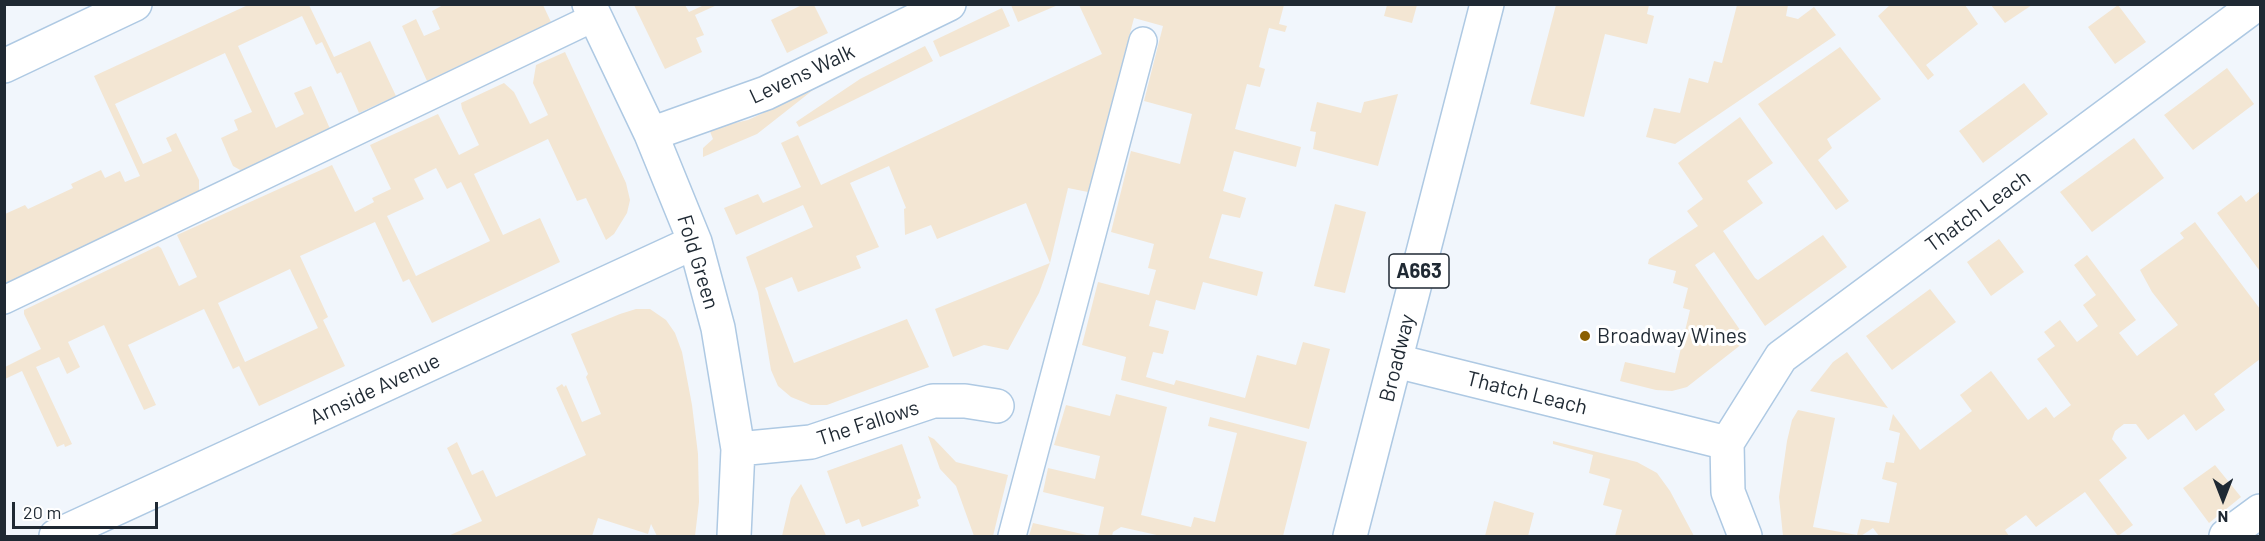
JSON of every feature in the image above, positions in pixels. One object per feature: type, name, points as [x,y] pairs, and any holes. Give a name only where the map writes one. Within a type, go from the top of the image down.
[{"type":"main road","points":[[4,66],[135,4]]},
{"type":"main road","name":"Levens Walk","points":[[651,134],[766,93],[949,4]]},
{"type":"main road","name":"Broadway","points":[[1350,537],[1487,4]]},
{"type":"main road","name":"Thatch Leach","points":[[1396,361],[1727,443],[1781,357],[2257,4]]},
{"type":"main road","name":"Fold Green","points":[[592,11],[651,134],[695,242],[718,328],[738,449],[734,537]]},
{"type":"main road","name":"Arnside Avenue","points":[[56,537],[695,242]]},
{"type":"main road","name":"The Fallows","points":[[738,449],[811,442],[933,401],[965,400],[997,406]]},
{"type":"main road","points":[[1727,443],[1728,492],[1745,537]]},
{"type":"main road","points":[[2226,537],[2260,511]]},
{"type":"lane","points":[[4,300],[592,11]]},
{"type":"lane","points":[[1012,537],[1143,41]]},
{"type":"shaded area","points":[[445,4],[543,5],[551,22],[427,81],[402,26],[416,19],[424,36],[440,29],[432,11]]},
{"type":"shaded area","points":[[804,4],[814,5],[828,33],[787,53],[771,20]]},
{"type":"shaded area","points":[[1012,4],[1058,5],[1018,22]]},
{"type":"shaded area","points":[[248,5],[309,5],[334,57],[370,41],[396,96],[359,113],[341,72],[337,74],[322,42],[316,45],[302,16],[238,46],[276,128],[304,114],[294,93],[311,86],[331,131],[242,171],[233,166],[221,138],[238,130],[234,120],[252,112],[225,53],[115,104],[143,164],[172,151],[166,138],[176,133],[199,180],[199,193],[5,286],[5,214],[25,205],[28,209],[73,188],[71,184],[101,170],[105,178],[120,171],[125,182],[140,176],[94,76]]},
{"type":"shaded area","points":[[634,5],[685,5],[689,12],[704,5],[717,5],[695,15],[704,35],[696,38],[702,52],[665,69]]},
{"type":"shaded area","points":[[1079,5],[1284,5],[1279,24],[1287,26],[1285,32],[1269,28],[1259,67],[1265,69],[1260,87],[1247,84],[1235,129],[1301,147],[1296,167],[1234,151],[1223,191],[1246,198],[1240,218],[1222,214],[1209,258],[1263,272],[1257,296],[1203,282],[1195,310],[1156,300],[1149,326],[1169,331],[1163,354],[1153,352],[1146,377],[1174,385],[1176,380],[1245,398],[1257,355],[1296,365],[1303,342],[1330,349],[1309,429],[1121,380],[1126,357],[1082,345],[1098,282],[1149,295],[1156,270],[1148,268],[1154,244],[1111,232],[1131,151],[1180,164],[1192,114],[1144,101],[1163,26],[1134,18],[1088,192],[1068,188],[1050,263],[1026,203],[937,239],[931,225],[905,235],[904,209],[906,208],[889,166],[850,183],[879,247],[856,256],[861,268],[798,292],[792,277],[765,288],[794,363],[907,319],[929,367],[827,405],[811,405],[791,397],[778,386],[771,370],[758,292],[746,257],[813,227],[803,205],[736,235],[724,208],[758,194],[763,203],[801,187],[781,143],[798,135],[821,185],[1102,54]]},
{"type":"shaded area","points":[[1387,5],[1417,5],[1412,23],[1384,16]]},
{"type":"shaded area","points":[[1556,5],[1649,5],[1647,14],[1654,16],[1647,44],[1605,34],[1584,117],[1530,104]]},
{"type":"shaded area","points":[[1737,5],[1788,5],[1786,16],[1798,19],[1814,7],[1836,35],[1675,144],[1646,137],[1654,108],[1680,113],[1689,78],[1708,83],[1714,61],[1722,63]]},
{"type":"shaded area","points":[[1890,5],[1965,5],[1978,24],[1926,65],[1934,75],[1928,80],[1878,16]]},
{"type":"shaded area","points":[[1991,5],[2032,5],[2005,23]]},
{"type":"shaded area","points":[[2118,5],[2146,42],[2115,64],[2088,27]]},
{"type":"shaded area","points":[[1002,8],[1010,26],[940,57],[933,41]]},
{"type":"shaded area","points":[[925,46],[933,61],[799,127],[796,122],[860,79]]},
{"type":"shaded area","points":[[1840,47],[1881,99],[1827,139],[1832,148],[1818,160],[1849,201],[1836,210],[1758,104]]},
{"type":"shaded area","points":[[565,52],[626,183],[630,200],[627,213],[614,234],[606,240],[586,198],[577,201],[548,139],[474,174],[503,235],[540,218],[560,262],[432,323],[409,279],[403,282],[375,222],[300,256],[328,317],[323,320],[345,366],[259,406],[239,366],[233,369],[204,309],[128,345],[156,405],[144,410],[104,325],[68,342],[80,367],[67,374],[59,357],[36,367],[72,444],[65,447],[64,444],[57,447],[22,371],[5,379],[5,367],[41,349],[24,310],[158,246],[179,286],[197,277],[177,235],[332,165],[355,212],[374,202],[372,198],[391,189],[370,145],[438,114],[459,155],[479,145],[461,103],[504,83],[514,92],[530,124],[548,115],[533,83],[536,65]],"holes":[[[436,168],[447,189],[461,182],[490,241],[416,276],[387,216],[424,199],[414,179]],[[290,269],[318,328],[245,362],[218,303]]]},
{"type":"shaded area","points":[[2227,68],[2254,104],[2193,150],[2164,115]]},
{"type":"shaded area","points":[[2024,83],[2048,114],[1983,163],[1959,131]]},
{"type":"shaded area","points":[[813,90],[757,134],[703,157],[703,148],[713,139],[709,129],[748,120]]},
{"type":"shaded area","points":[[1398,94],[1378,166],[1313,149],[1316,132],[1310,131],[1317,102],[1361,113],[1364,102]]},
{"type":"shaded area","points":[[1740,117],[1773,163],[1747,181],[1763,203],[1723,231],[1755,278],[1758,280],[1823,235],[1847,267],[1765,326],[1714,252],[1695,265],[1747,340],[1687,387],[1672,391],[1656,390],[1620,381],[1625,362],[1675,373],[1690,310],[1683,308],[1688,288],[1673,283],[1676,271],[1648,264],[1649,259],[1698,226],[1687,211],[1703,199],[1678,163]]},
{"type":"shaded area","points":[[2134,138],[2164,178],[2092,232],[2060,192]]},
{"type":"shaded area","points":[[2260,191],[2259,270],[2217,213],[2241,195],[2246,202]]},
{"type":"shaded area","points":[[1335,204],[1366,212],[1345,293],[1314,286]]},
{"type":"shaded area","points":[[2195,222],[2260,309],[2260,359],[2214,394],[2225,410],[2196,431],[2184,414],[2148,440],[2136,424],[2124,424],[2115,431],[2112,439],[2127,458],[2099,480],[2133,525],[2118,536],[2085,492],[2036,527],[2026,515],[2005,530],[2009,536],[1879,536],[1873,528],[1861,536],[1783,536],[1779,497],[1787,441],[1792,420],[1798,410],[1835,418],[1813,527],[1857,535],[1861,519],[1889,523],[1897,483],[1882,479],[1886,462],[1894,463],[1900,433],[1889,430],[1893,414],[1920,450],[1972,411],[1960,395],[1991,371],[2028,420],[2046,407],[2054,418],[2071,405],[2037,359],[2055,346],[2044,332],[2060,320],[2077,342],[2098,326],[2083,305],[2096,295],[2074,265],[2087,255],[2136,320],[2119,333],[2137,356],[2178,325],[2152,292],[2140,270],[2184,238],[2180,233]]},
{"type":"shaded area","points":[[1999,239],[2024,272],[1991,296],[1967,262]]},
{"type":"shaded area","points":[[1050,263],[1039,293],[1008,350],[984,345],[953,357],[935,309]]},
{"type":"shaded area","points":[[1930,289],[1956,322],[1892,370],[1866,336]]},
{"type":"shaded area","points":[[636,309],[650,309],[666,320],[675,333],[682,352],[698,454],[699,502],[695,536],[657,536],[651,524],[648,534],[598,518],[592,536],[448,536],[482,521],[447,448],[457,442],[472,475],[483,470],[496,497],[586,455],[556,388],[562,384],[564,387],[566,385],[582,422],[601,414],[586,377],[588,374],[571,334]]},
{"type":"shaded area","points":[[1847,352],[1888,408],[1810,391],[1833,362]]},
{"type":"shaded area","points":[[1116,394],[1167,407],[1141,515],[1191,527],[1194,517],[1215,522],[1237,433],[1208,426],[1210,417],[1307,442],[1283,536],[1161,536],[1121,527],[1113,532],[1112,536],[1098,536],[1104,507],[1043,492],[1048,468],[1095,479],[1100,456],[1054,445],[1066,405],[1110,416]]},
{"type":"shaded area","points":[[928,436],[934,439],[956,462],[1008,475],[993,536],[974,536],[956,486],[940,469]]},
{"type":"shaded area","points":[[1553,441],[1637,462],[1657,473],[1670,491],[1694,536],[1615,536],[1622,510],[1603,505],[1610,479],[1589,473],[1593,455],[1553,444]]},
{"type":"shaded area","points":[[902,444],[921,498],[917,500],[919,506],[862,527],[859,519],[846,524],[827,471]]},
{"type":"shaded area","points":[[2215,465],[2241,497],[2209,523],[2183,488]]},
{"type":"shaded area","points":[[801,484],[826,536],[782,536],[791,498]]},
{"type":"shaded area","points":[[1494,501],[1534,513],[1528,536],[1485,536]]},
{"type":"shaded area","points":[[1033,523],[1091,536],[1029,536]]},
{"type":"place","name":"Broadway Wines","points":[[1585,336]]}]
